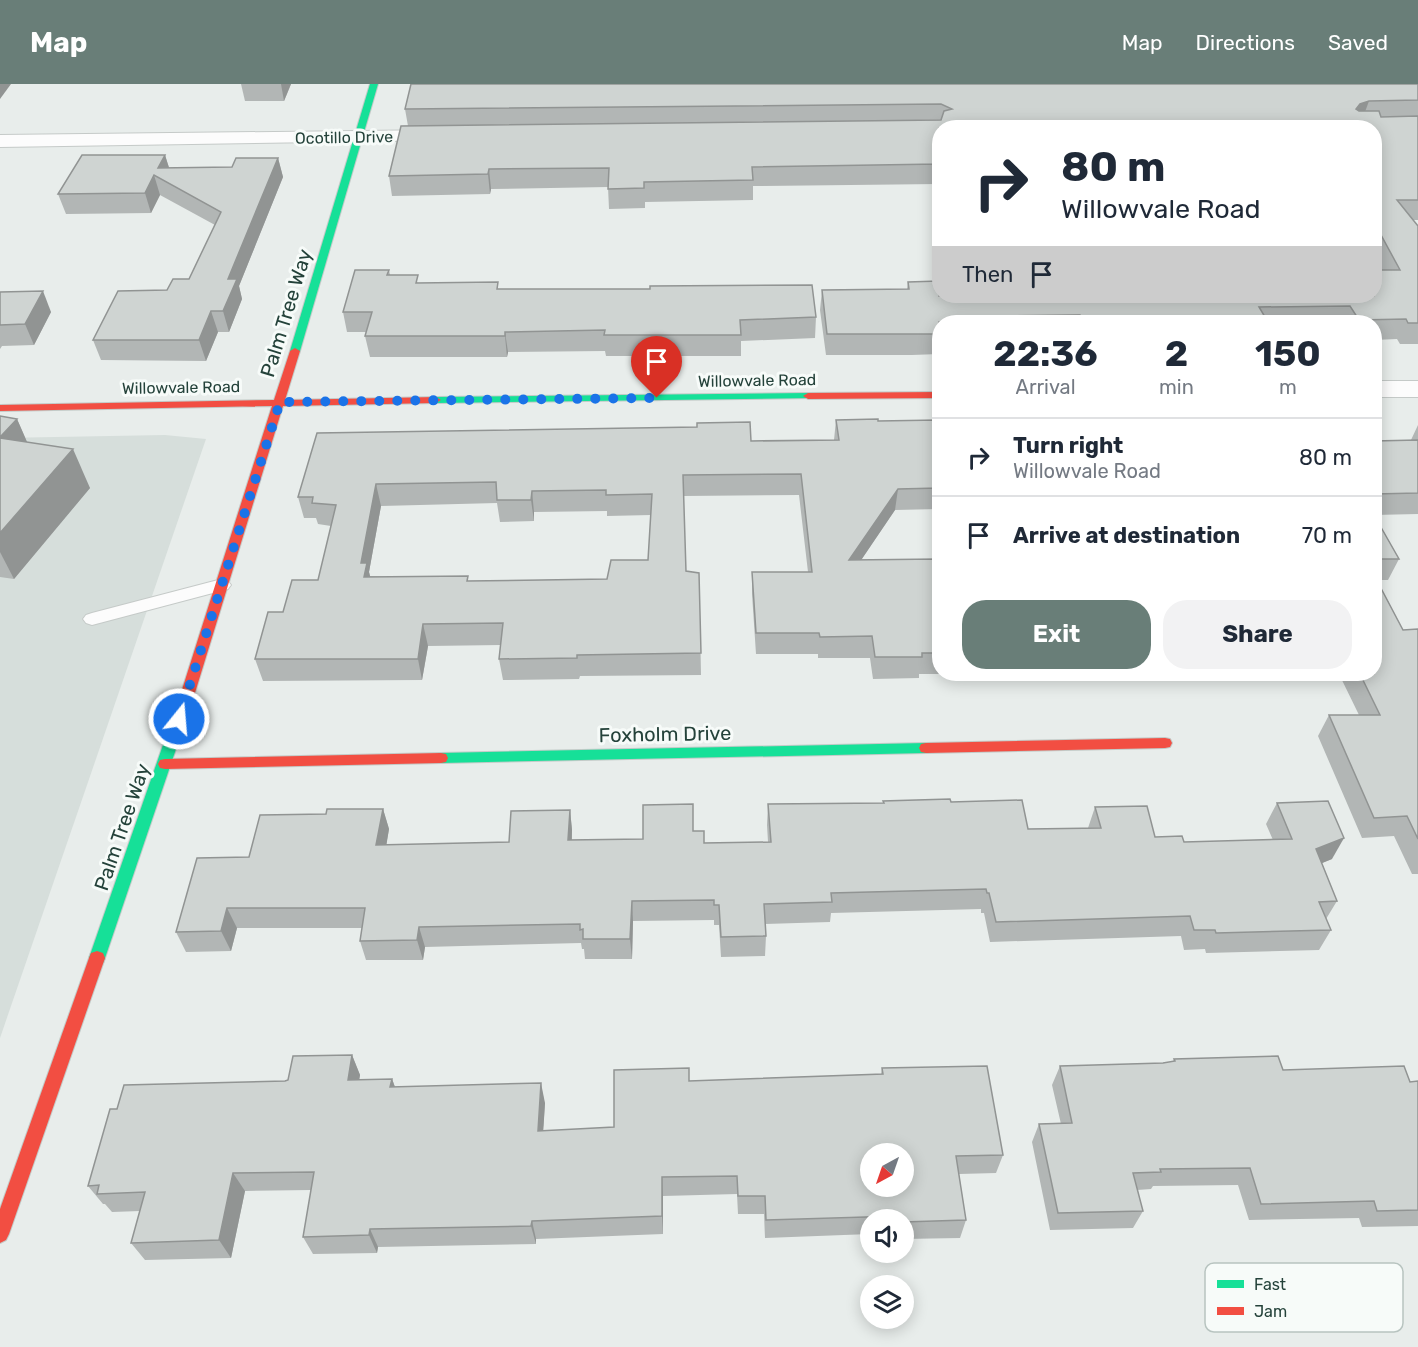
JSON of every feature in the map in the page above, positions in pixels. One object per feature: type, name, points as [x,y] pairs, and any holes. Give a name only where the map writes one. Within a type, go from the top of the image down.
[{"type":"street","name":"Palm Tree Way","points":[[0,1234],[165,764],[280,402],[374,84]]},
{"type":"street","name":"Ocotillo Drive","points":[[0,141],[466,136]]},
{"type":"street","points":[[1382,389],[1418,389]]},
{"type":"street","name":"Willowvale Road","points":[[0,408],[280,402],[932,395]]},
{"type":"street","name":"Foxholm Drive","points":[[165,764],[1165,743]]},
{"type":"lane","points":[[92,619],[222,585]]},
{"type":"shaded area","points":[[165,435],[206,439],[0,1038],[0,438]]},
{"type":"building","points":[[411,84],[1418,84],[1418,100],[1369,101],[1360,104],[1356,109],[1379,111],[1381,117],[1418,116],[1418,200],[1397,200],[1418,226],[1418,323],[1408,323],[1406,319],[1382,320],[1382,315],[1356,315],[1350,306],[1259,307],[1264,315],[932,315],[932,334],[827,334],[822,290],[909,289],[908,282],[932,281],[932,303],[1382,303],[1382,270],[1400,270],[1382,237],[1382,120],[941,120],[944,111],[952,109],[941,104],[405,109]]},
{"type":"building","points":[[932,120],[932,164],[752,167],[753,180],[644,182],[644,188],[608,189],[609,168],[489,169],[488,174],[389,176],[401,126]]},
{"type":"building","points":[[82,155],[165,155],[158,168],[232,167],[236,158],[278,158],[228,279],[237,279],[223,311],[211,311],[199,340],[93,340],[118,291],[167,290],[173,279],[189,279],[221,212],[154,175],[145,193],[58,194]]},
{"type":"building","points":[[355,270],[389,270],[387,275],[418,275],[416,283],[498,282],[497,289],[650,289],[650,286],[812,285],[816,317],[740,320],[741,335],[604,335],[605,330],[505,332],[505,336],[365,336],[372,312],[343,312]]},
{"type":"building","points":[[43,291],[25,324],[0,325],[0,292]]},
{"type":"building","points":[[0,416],[17,419],[0,437]]},
{"type":"building","points":[[836,420],[932,420],[932,488],[898,489],[849,560],[932,559],[932,653],[922,653],[922,657],[875,657],[872,636],[820,637],[819,633],[756,633],[752,572],[812,572],[801,474],[683,475],[686,571],[699,573],[701,653],[499,659],[503,623],[423,624],[418,659],[255,659],[268,612],[283,612],[292,580],[318,580],[336,505],[312,503],[313,497],[298,497],[317,433],[697,427],[697,423],[750,422],[751,441],[839,440]],"holes":[[[496,482],[497,500],[531,500],[532,491],[606,490],[606,495],[652,494],[648,560],[611,560],[607,579],[467,581],[468,576],[364,577],[367,563],[361,563],[376,484]]]},
{"type":"building","points":[[0,438],[73,449],[0,533]]},
{"type":"building","points":[[1418,440],[1418,493],[1382,494],[1382,441]]},
{"type":"building","points":[[1382,529],[1399,559],[1382,559]]},
{"type":"building","points":[[1382,590],[1403,630],[1418,629],[1418,839],[1407,816],[1374,818],[1329,715],[1380,715],[1363,681],[1382,681]]},
{"type":"building","points":[[950,799],[951,802],[1022,800],[1028,829],[1101,828],[1095,807],[1147,806],[1155,837],[1182,836],[1184,842],[1292,839],[1277,803],[1328,801],[1344,838],[1316,849],[1337,901],[1319,902],[1331,930],[1216,933],[1215,930],[1194,930],[1190,916],[996,922],[986,889],[831,893],[832,902],[764,904],[766,936],[721,937],[719,905],[714,905],[714,900],[632,901],[630,939],[583,939],[583,929],[580,930],[580,924],[419,927],[417,940],[360,941],[365,908],[227,908],[221,931],[176,932],[197,858],[249,857],[260,815],[326,814],[327,809],[383,809],[376,845],[509,842],[511,811],[570,810],[568,840],[643,839],[643,805],[693,804],[693,831],[704,831],[704,843],[771,842],[768,804],[884,803],[883,801]]},
{"type":"building","points":[[352,1055],[348,1080],[392,1079],[390,1087],[541,1083],[538,1131],[614,1127],[614,1070],[689,1068],[689,1081],[883,1074],[882,1068],[987,1066],[1003,1155],[956,1156],[966,1220],[914,1222],[914,1209],[860,1209],[860,1217],[766,1220],[765,1196],[738,1196],[737,1176],[662,1177],[662,1216],[532,1221],[531,1226],[370,1229],[369,1235],[303,1237],[314,1172],[233,1173],[219,1240],[131,1243],[145,1192],[97,1194],[99,1185],[88,1186],[110,1109],[117,1109],[124,1085],[288,1080],[293,1056]]},
{"type":"building","points":[[1278,1056],[1283,1070],[1404,1066],[1410,1082],[1418,1081],[1418,1210],[1377,1211],[1374,1201],[1261,1204],[1250,1168],[1160,1169],[1161,1172],[1133,1173],[1143,1211],[1058,1213],[1039,1124],[1072,1123],[1060,1066]]},
{"type":"traffic: fast","points":[[295,351],[374,84]]},
{"type":"traffic: fast","points":[[436,400],[808,396]]},
{"type":"traffic: fast","points":[[97,958],[187,696]]},
{"type":"traffic: fast","points":[[441,758],[926,748]]},
{"type":"traffic: jam","points":[[187,696],[295,351]]},
{"type":"traffic: jam","points":[[808,396],[932,395]]},
{"type":"traffic: jam","points":[[0,408],[436,400]]},
{"type":"traffic: jam","points":[[926,748],[1165,743]]},
{"type":"traffic: jam","points":[[165,764],[441,758]]},
{"type":"traffic: jam","points":[[0,1234],[97,958]]},
{"type":"route","points":[[179,719],[280,402],[657,398]]}]
